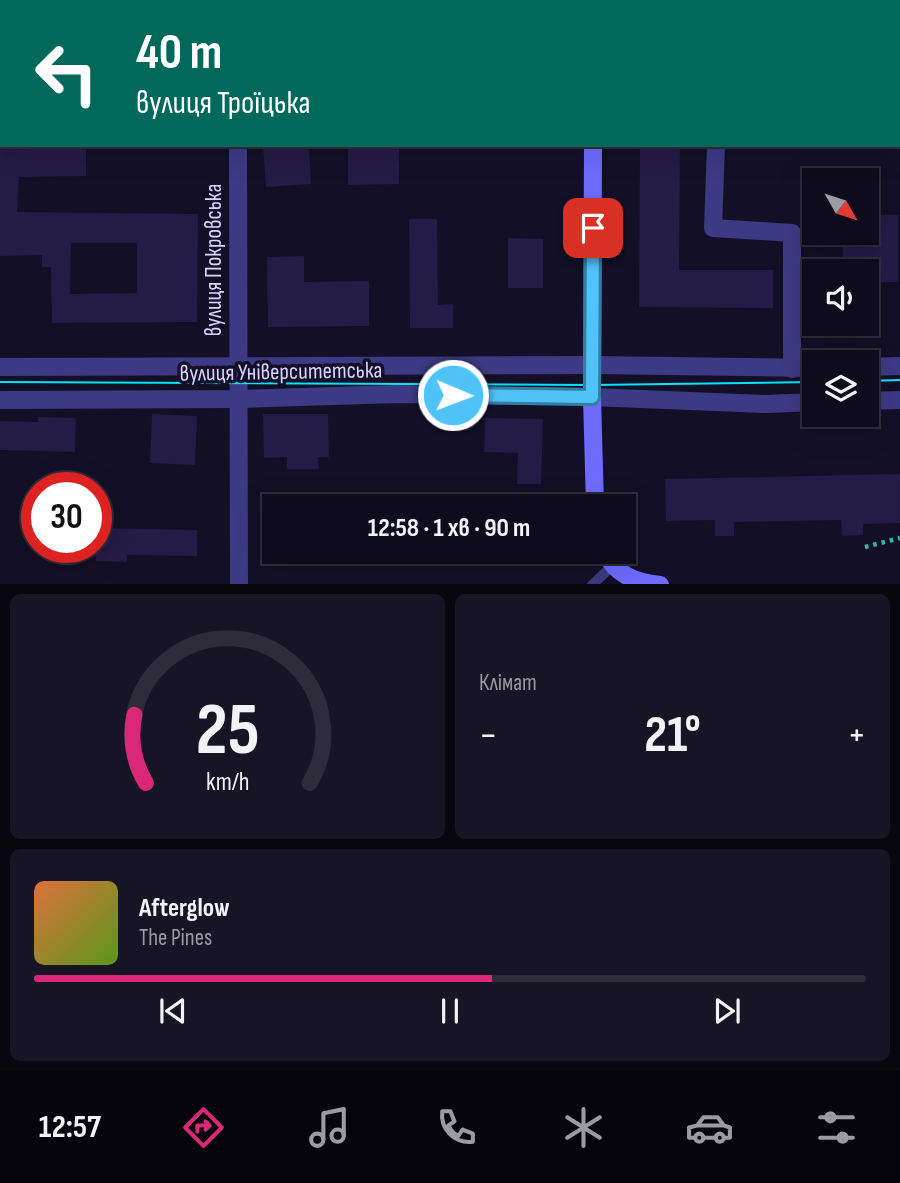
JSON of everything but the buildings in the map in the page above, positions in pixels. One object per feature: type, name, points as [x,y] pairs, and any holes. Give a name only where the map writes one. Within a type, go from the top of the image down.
[{"type":"main road","points":[[593,147],[594,494]]},
{"type":"main road","points":[[614,564],[639,583],[660,584]]},
{"type":"street","name":"вулиця Покровська","points":[[239,147],[239,584]]},
{"type":"street","points":[[716,147],[713,228],[792,233],[792,369]]},
{"type":"street","name":"вулиця Університетська","points":[[0,367],[592,365],[802,369]]},
{"type":"street","points":[[879,367],[900,366]]},
{"type":"street","name":"вулиця Університетська","points":[[0,400],[240,399],[397,394],[592,397],[766,404],[802,402]]},
{"type":"street","points":[[879,401],[900,400]]},
{"type":"lane","points":[[592,584],[605,564]]},
{"type":"path","points":[[865,547],[900,538]]},
{"type":"tram line","points":[[879,381],[900,380]]},
{"type":"tram line","points":[[0,382],[592,385],[802,382]]},
{"type":"route","points":[[453,395],[592,397],[593,228]]}]
